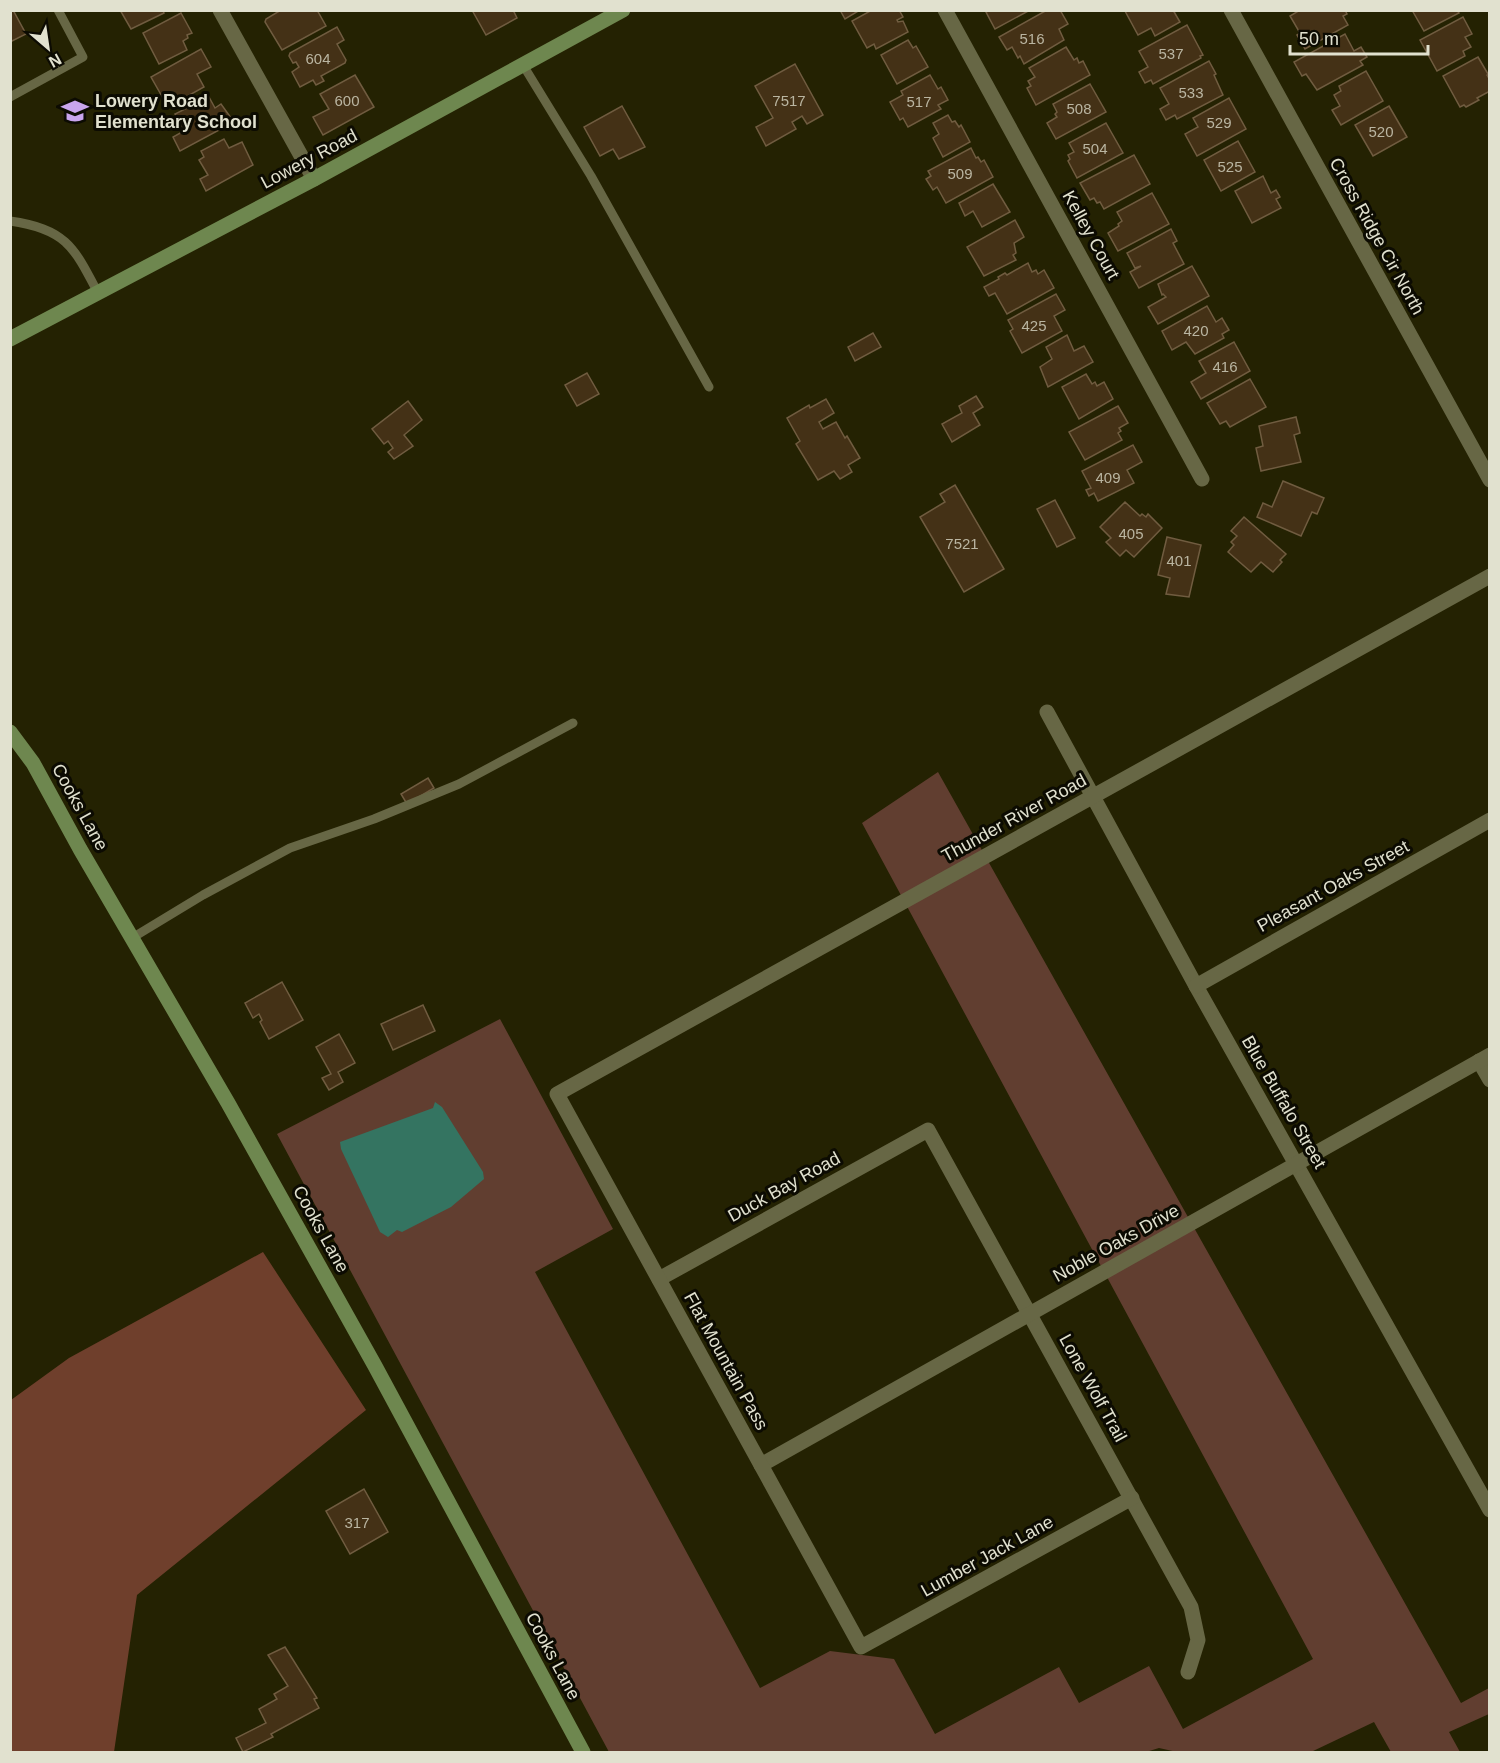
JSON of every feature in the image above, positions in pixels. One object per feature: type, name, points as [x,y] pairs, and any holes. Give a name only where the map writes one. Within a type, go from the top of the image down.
[{"type":"street","points":[[220,10],[314,179]]},
{"type":"street","name":"Lowery Road","points":[[10,339],[314,179],[623,10]]},
{"type":"street","name":"Kelley Court","points":[[945,10],[1202,479]]},
{"type":"street","name":"Cross Ridge Cir North","points":[[1231,10],[1490,480]]},
{"type":"street","name":"Thunder River Road","points":[[557,1094],[1490,576]]},
{"type":"street","name":"Blue Buffalo Street","points":[[1047,712],[1196,986],[1490,1510]]},
{"type":"street","name":"Cooks Lane","points":[[10,732],[33,763],[80,849],[228,1103],[369,1356],[583,1752]]},
{"type":"street","name":"Pleasant Oaks Street","points":[[1196,986],[1490,820]]},
{"type":"street","points":[[1484,1058],[1490,1080]]},
{"type":"street","name":"Noble Oaks Drive","points":[[761,1466],[1484,1058]]},
{"type":"street","name":"Flat Mountain Pass","points":[[557,1094],[861,1647]]},
{"type":"street","name":"Duck Bay Road","points":[[659,1279],[928,1130]]},
{"type":"street","name":"Lone Wolf Trail","points":[[928,1130],[1191,1607],[1198,1640],[1188,1672]]},
{"type":"street","name":"Lumber Jack Lane","points":[[861,1647],[1132,1498]]},
{"type":"lane","points":[[10,97],[83,57],[58,10]]},
{"type":"lane","points":[[523,65],[574,147],[709,387]]},
{"type":"lane","points":[[10,220],[30,223],[58,235],[77,253],[98,293]]},
{"type":"lane","points":[[132,938],[203,895],[290,848],[394,812],[459,784],[573,723]]},
{"type":"shaded area","points":[[938,772],[1461,1703],[1489,1688],[1489,1714],[1449,1732],[1460,1752],[1391,1752],[1374,1722],[1311,1752],[1177,1752],[1159,1748],[1146,1752],[609,1752],[277,1134],[500,1019],[613,1229],[535,1272],[760,1688],[830,1651],[894,1659],[935,1734],[1059,1667],[1079,1703],[1149,1666],[1183,1729],[1313,1659],[862,823]]},
{"type":"shaded area","points":[[263,1252],[366,1410],[137,1595],[114,1752],[11,1752],[11,1400],[69,1358]]},
{"type":"water","points":[[435,1102],[442,1107],[483,1172],[484,1179],[451,1207],[402,1232],[397,1230],[388,1237],[380,1232],[341,1149],[340,1142],[433,1108]]},
{"type":"building","points":[[10,10],[13,10],[26,34],[10,42]]},
{"type":"building","points":[[120,10],[163,10],[164,13],[131,29]]},
{"type":"building","points":[[281,10],[317,10],[326,26],[282,50],[265,22]]},
{"type":"building","points":[[472,10],[513,10],[517,18],[486,35]]},
{"type":"building","points":[[840,10],[860,10],[845,19]]},
{"type":"building","points":[[872,10],[899,10],[903,17],[897,20],[898,22],[903,21],[908,32],[876,49],[874,44],[867,48],[852,21]]},
{"type":"building","points":[[990,10],[1030,10],[995,29],[986,12]]},
{"type":"building","points":[[1047,10],[1060,10],[1068,24],[1059,29],[1064,40],[1024,64],[1012,47],[1007,50],[999,37]]},
{"type":"building","points":[[1173,10],[1180,22],[1155,36],[1151,28],[1138,35],[1125,11]]},
{"type":"building","points":[[1300,10],[1345,10],[1347,14],[1343,16],[1348,25],[1305,49],[1297,35],[1300,33],[1290,16]]},
{"type":"building","points":[[1412,10],[1457,10],[1459,13],[1424,31]]},
{"type":"building","points":[[181,13],[192,33],[187,35],[188,38],[183,41],[187,50],[159,64],[143,33]]},
{"type":"building","points":[[1463,17],[1472,34],[1465,37],[1471,47],[1463,51],[1465,56],[1437,71],[1420,40]]},
{"type":"building","points":[[1187,25],[1203,55],[1200,56],[1201,58],[1153,84],[1151,80],[1145,83],[1139,72],[1148,67],[1139,51]]},
{"type":"building","points":[[337,27],[344,40],[337,44],[346,60],[345,63],[321,76],[324,81],[316,85],[313,80],[300,87],[292,72],[299,67],[296,62],[293,63],[289,56],[290,53]]},
{"type":"building","points":[[1345,34],[1354,51],[1361,47],[1367,57],[1360,61],[1363,65],[1317,90],[1306,74],[1302,76],[1294,62]]},
{"type":"building","points":[[908,40],[913,48],[916,46],[928,67],[897,84],[881,55]]},
{"type":"building","points":[[1066,47],[1074,60],[1077,58],[1079,63],[1083,61],[1090,75],[1036,105],[1027,88],[1031,86],[1028,81],[1035,77],[1029,68]]},
{"type":"building","points":[[201,49],[211,67],[197,74],[204,87],[168,107],[151,77]]},
{"type":"building","points":[[1478,57],[1488,74],[1490,91],[1466,107],[1464,105],[1460,107],[1443,76]]},
{"type":"building","points":[[1209,61],[1223,95],[1177,119],[1175,115],[1166,120],[1160,109],[1169,104],[1160,88]]},
{"type":"building","points":[[795,64],[823,115],[807,124],[802,116],[792,122],[796,129],[766,146],[756,127],[773,118],[755,86]]},
{"type":"building","points":[[1366,71],[1383,101],[1341,125],[1332,110],[1340,106],[1334,95],[1341,91],[1339,86]]},
{"type":"building","points":[[355,75],[374,107],[323,135],[313,117],[329,109],[320,94]]},
{"type":"building","points":[[930,75],[938,89],[941,87],[948,100],[938,105],[941,109],[908,127],[903,118],[900,120],[890,102],[903,95],[901,91]]},
{"type":"building","points":[[1090,84],[1106,112],[1056,139],[1047,123],[1057,117],[1053,104]]},
{"type":"building","points":[[209,97],[215,108],[221,104],[234,122],[180,151],[173,137],[184,131],[175,114]]},
{"type":"building","points":[[1229,98],[1246,129],[1197,156],[1185,134],[1198,127],[1193,118]]},
{"type":"building","points":[[622,106],[645,147],[619,159],[613,149],[600,156],[584,127]]},
{"type":"building","points":[[1389,106],[1407,137],[1373,156],[1355,125]]},
{"type":"building","points":[[948,115],[952,122],[955,121],[959,127],[961,125],[970,142],[943,157],[933,138],[939,134],[933,123]]},
{"type":"building","points":[[1106,123],[1123,153],[1077,178],[1068,161],[1070,159],[1068,155],[1074,152],[1069,143]]},
{"type":"building","points":[[224,139],[229,148],[242,142],[253,165],[206,191],[200,179],[208,175],[199,160],[204,157],[201,151]]},
{"type":"building","points":[[1238,141],[1255,172],[1221,191],[1204,160]]},
{"type":"building","points":[[971,148],[976,158],[978,157],[981,162],[984,160],[993,177],[946,203],[937,187],[933,190],[926,179],[931,176],[928,171]]},
{"type":"building","points":[[1134,155],[1150,184],[1104,209],[1094,198],[1090,200],[1080,183]]},
{"type":"building","points":[[1263,176],[1271,193],[1276,190],[1280,197],[1276,199],[1281,208],[1252,223],[1235,191]]},
{"type":"building","points":[[993,184],[1010,212],[982,227],[973,211],[965,216],[959,203]]},
{"type":"building","points":[[1152,193],[1169,224],[1118,251],[1108,233],[1119,226],[1118,224],[1122,221],[1117,212]]},
{"type":"building","points":[[1015,220],[1024,237],[1014,243],[1016,253],[1013,255],[1016,260],[984,276],[967,247]]},
{"type":"building","points":[[1171,229],[1177,241],[1173,243],[1184,264],[1139,288],[1130,272],[1141,266],[1135,268],[1127,253]]},
{"type":"building","points":[[1028,263],[1032,272],[1036,270],[1038,274],[1044,270],[1054,288],[1007,314],[995,293],[989,296],[984,287],[1005,273],[1007,275]]},
{"type":"building","points":[[1192,266],[1209,296],[1158,324],[1148,307],[1166,297],[1162,295],[1158,284]]},
{"type":"building","points":[[1056,294],[1065,310],[1054,316],[1062,331],[1022,353],[1010,331],[1013,329],[1008,320]]},
{"type":"building","points":[[1207,306],[1216,322],[1222,318],[1229,330],[1222,334],[1224,338],[1195,354],[1186,342],[1172,350],[1162,331]]},
{"type":"building","points":[[873,333],[881,347],[855,361],[848,347]]},
{"type":"building","points":[[1067,335],[1074,351],[1084,346],[1093,362],[1048,387],[1040,367],[1052,359],[1046,347]]},
{"type":"building","points":[[1234,342],[1250,371],[1201,399],[1191,382],[1206,373],[1199,361]]},
{"type":"building","points":[[587,373],[599,394],[577,406],[565,385]]},
{"type":"building","points":[[1086,374],[1092,384],[1095,382],[1097,386],[1104,382],[1113,399],[1079,419],[1062,387]]},
{"type":"building","points":[[1250,379],[1266,407],[1230,427],[1226,421],[1220,424],[1207,403]]},
{"type":"building","points":[[976,396],[983,407],[973,413],[980,425],[952,442],[942,424],[962,413],[959,406]]},
{"type":"building","points":[[826,399],[834,413],[819,422],[823,429],[836,422],[860,458],[848,465],[852,472],[840,479],[834,471],[818,480],[796,444],[800,441],[787,418],[809,405],[810,408]]},
{"type":"building","points":[[408,401],[422,420],[404,435],[413,446],[394,459],[388,452],[393,448],[388,441],[384,444],[372,429]]},
{"type":"building","points":[[1118,406],[1128,423],[1119,428],[1121,431],[1118,433],[1122,440],[1085,460],[1069,432]]},
{"type":"building","points":[[1296,417],[1300,433],[1294,435],[1301,462],[1261,471],[1256,448],[1263,446],[1259,426]]},
{"type":"building","points":[[1133,445],[1142,462],[1127,470],[1134,483],[1098,501],[1094,493],[1089,496],[1086,490],[1091,488],[1082,471]]},
{"type":"building","points":[[1283,481],[1324,498],[1317,514],[1312,512],[1301,536],[1257,517],[1263,503],[1272,507]]},
{"type":"building","points":[[955,485],[1004,569],[964,592],[920,517],[945,502],[940,494]]},
{"type":"building","points":[[1055,500],[1075,538],[1057,547],[1037,509]]},
{"type":"building","points":[[1125,502],[1140,516],[1142,514],[1146,517],[1148,514],[1162,528],[1134,557],[1126,550],[1120,556],[1106,542],[1111,538],[1100,527]]},
{"type":"building","points":[[1244,517],[1286,554],[1273,572],[1261,562],[1251,572],[1228,552],[1234,545],[1231,542],[1237,536],[1231,531]]},
{"type":"building","points":[[1167,537],[1201,545],[1189,597],[1166,594],[1170,578],[1158,575]]},
{"type":"building","points":[[428,778],[434,788],[407,804],[401,794]]},
{"type":"building","points":[[282,982],[303,1020],[269,1039],[260,1022],[262,1020],[259,1014],[253,1018],[245,1003]]},
{"type":"building","points":[[423,1005],[435,1031],[393,1050],[381,1024]]},
{"type":"building","points":[[339,1034],[355,1063],[338,1072],[343,1082],[329,1090],[322,1078],[331,1074],[316,1047]]},
{"type":"building","points":[[364,1489],[388,1532],[350,1554],[326,1511]]},
{"type":"building","points":[[285,1647],[317,1698],[314,1699],[319,1708],[271,1734],[273,1737],[243,1752],[236,1738],[266,1723],[259,1709],[277,1699],[274,1694],[288,1686],[268,1655]]},
{"type":"place","name":"Lowery Road Elementary School","points":[[75,111]]}]
